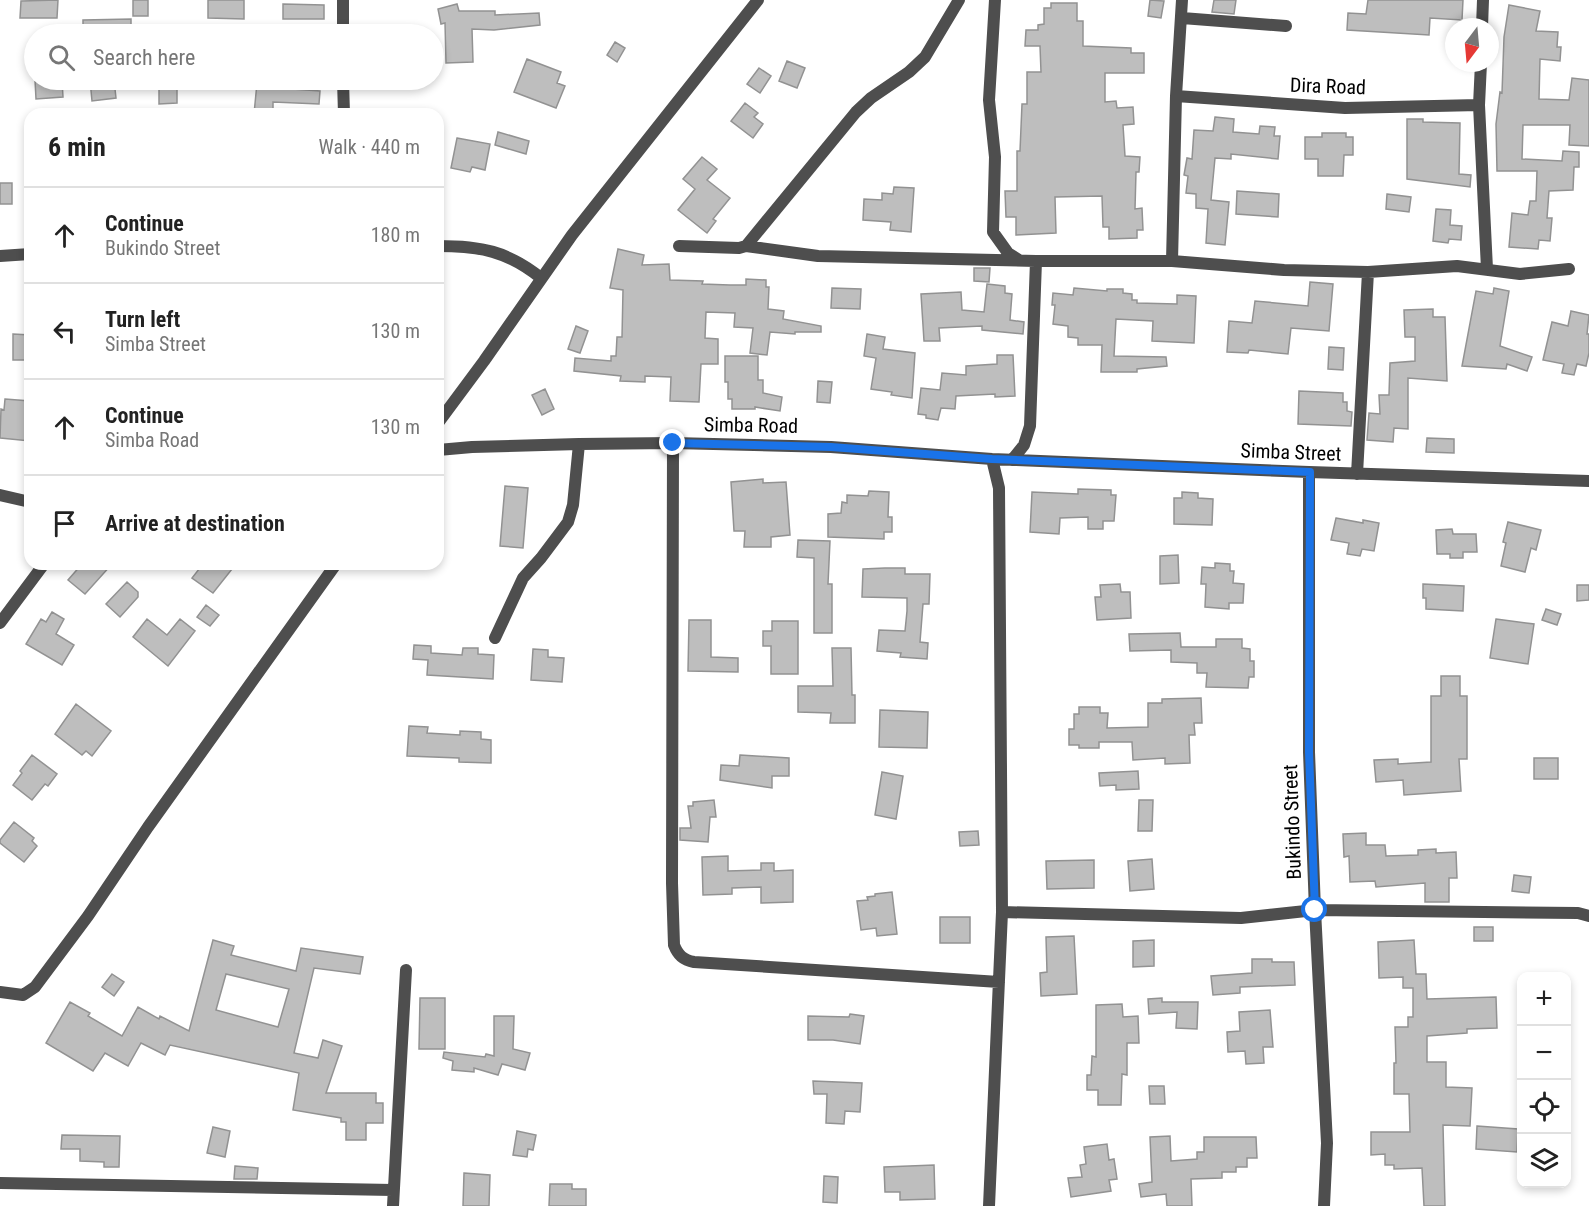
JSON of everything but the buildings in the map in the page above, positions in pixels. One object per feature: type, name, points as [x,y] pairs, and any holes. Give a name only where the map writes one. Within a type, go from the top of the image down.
[{"type":"street","points":[[343,0],[343,24]]},
{"type":"street","points":[[444,415],[572,235],[758,0]]},
{"type":"street","points":[[746,246],[856,112],[925,57],[959,0]]},
{"type":"street","points":[[995,0],[989,100],[995,157],[993,232],[1008,253],[1019,260]]},
{"type":"street","points":[[1172,261],[1176,96],[1182,0]]},
{"type":"street","points":[[1482,18],[1483,0]]},
{"type":"street","points":[[1182,18],[1286,26]]},
{"type":"street","points":[[1480,72],[1479,105],[1487,268]]},
{"type":"street","points":[[343,90],[344,108]]},
{"type":"street","name":"Dira Road","points":[[1176,96],[1345,108],[1479,105]]},
{"type":"street","points":[[444,246],[467,246],[494,252],[520,262],[542,278]]},
{"type":"street","points":[[679,246],[739,248],[746,246],[818,256],[1036,261],[1172,261],[1284,270],[1368,272],[1457,266],[1520,274],[1569,268]]},
{"type":"street","points":[[0,256],[24,254]]},
{"type":"street","points":[[1012,460],[1024,445],[1030,426],[1036,261]]},
{"type":"street","points":[[1357,474],[1368,272]]},
{"type":"street","points":[[673,443],[672,883],[676,951],[681,957],[694,962],[999,982]]},
{"type":"street","name":"Simba Road","points":[[444,449],[673,443],[831,447],[992,459]]},
{"type":"street","points":[[495,638],[523,578],[568,522],[573,505],[579,444]]},
{"type":"street","points":[[989,1206],[1002,912],[999,488],[992,459]]},
{"type":"street","name":"Simba Street","points":[[992,459],[1589,481]]},
{"type":"street","name":"Bukindo Street","points":[[1310,472],[1309,752],[1327,1143],[1324,1206]]},
{"type":"street","points":[[0,495],[24,501]]},
{"type":"street","points":[[0,623],[40,570]]},
{"type":"street","points":[[0,992],[23,995],[35,987],[88,916],[148,827],[332,570]]},
{"type":"street","points":[[1002,912],[1241,918],[1315,910],[1578,913],[1589,916]]},
{"type":"street","points":[[393,1206],[406,970]]},
{"type":"street","points":[[0,1183],[393,1190]]},
{"type":"route","points":[[673,443],[831,447],[992,459],[1310,472],[1309,752],[1315,910]]}]
